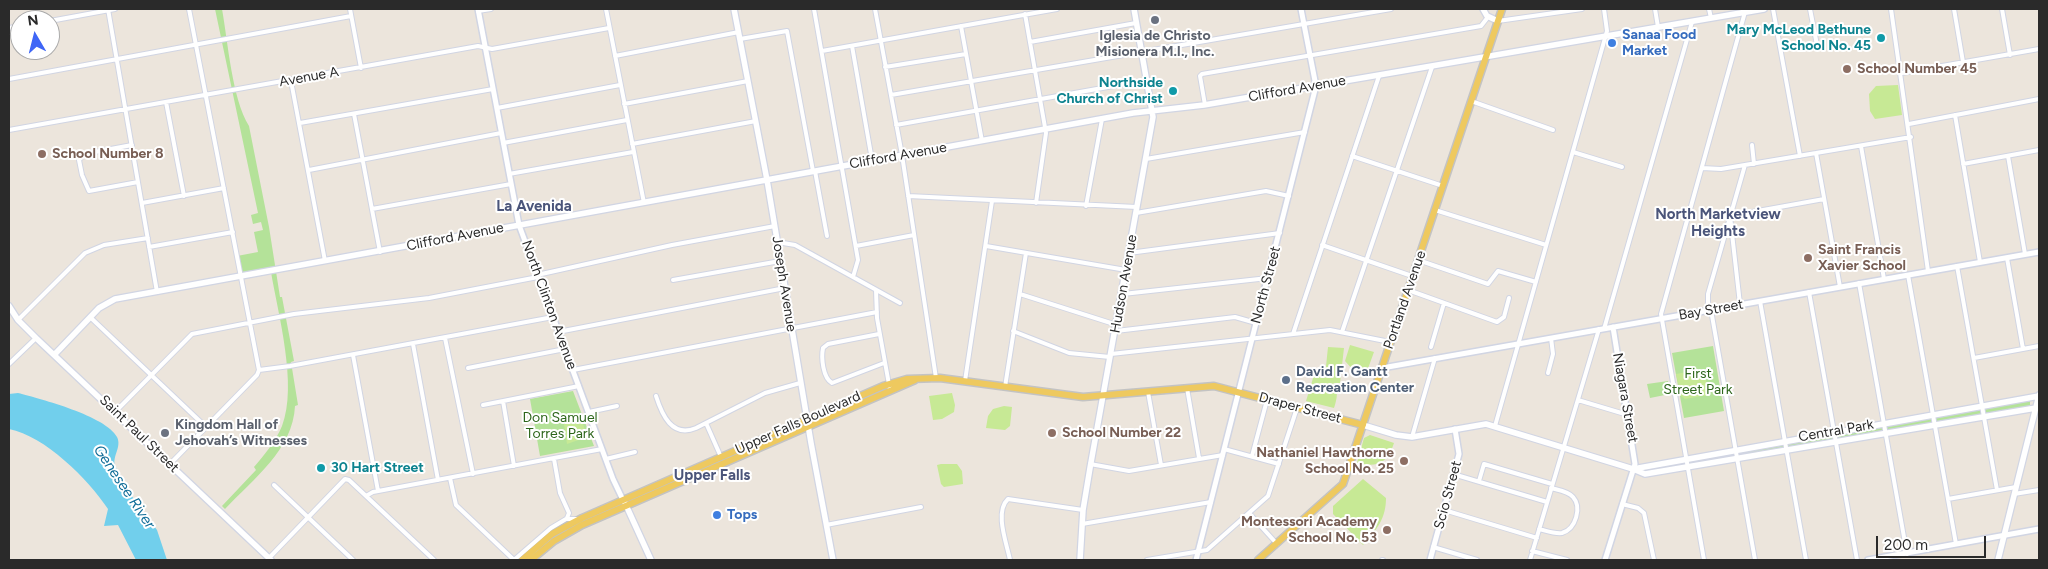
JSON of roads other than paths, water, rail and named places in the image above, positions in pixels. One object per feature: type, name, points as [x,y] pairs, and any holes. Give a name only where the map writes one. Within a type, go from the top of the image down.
[{"type":"main road","name":"Joseph Avenue","points":[[734,9],[767,180],[800,383],[833,560]]},
{"type":"main road","name":"Hudson Avenue","points":[[1080,560],[1083,510],[1090,464],[1127,270],[1153,110],[1134,9]]},
{"type":"main road","points":[[1483,9],[1488,17],[1498,21]]},
{"type":"main road","name":"Portland Avenue","points":[[1258,560],[1343,484],[1502,9]]},
{"type":"main road","name":"Clifford Avenue","points":[[55,354],[90,317],[111,300],[1153,110],[1205,105],[1764,9]]},
{"type":"main road","name":"Saint Paul Street","points":[[9,306],[18,320],[36,338],[270,559]]},
{"type":"main road","name":"Upper Falls Boulevard","points":[[522,560],[552,534],[582,518],[625,503],[889,387],[918,379],[936,378],[965,381],[1077,397],[1187,388]]},
{"type":"main road","name":"Draper Street","points":[[1187,388],[1212,385],[1362,425]]},
{"type":"main road","points":[[1998,560],[2039,395]]},
{"type":"main road","name":"Central Park","points":[[1633,469],[2039,395]]},
{"type":"main road","name":"Central Park","points":[[1362,425],[1396,435],[1412,437],[1482,424],[1496,426],[1645,474],[2036,408]]},
{"type":"main road","name":"Upper Falls Boulevard","points":[[531,560],[565,534],[625,503],[721,457],[807,423]]},
{"type":"main road","name":"North Clinton Avenue","points":[[625,503],[651,560]]},
{"type":"street","points":[[109,9],[157,292]]},
{"type":"street","points":[[60,18],[115,9]]},
{"type":"street","points":[[170,464],[257,376],[259,370],[189,9]]},
{"type":"street","points":[[350,9],[361,68]]},
{"type":"street","points":[[478,10],[491,9]]},
{"type":"street","points":[[606,9],[644,203]]},
{"type":"street","points":[[814,9],[856,246],[858,262],[853,277]]},
{"type":"street","points":[[875,9],[902,155],[936,378]]},
{"type":"street","points":[[822,51],[1057,9]]},
{"type":"street","name":"North Street","points":[[1196,560],[1316,86],[1301,9]]},
{"type":"street","points":[[891,95],[972,83],[1142,51],[1391,9]]},
{"type":"street","points":[[1498,21],[1504,22],[1582,9]]},
{"type":"street","points":[[1496,426],[1572,152],[1608,31],[1604,9]]},
{"type":"street","points":[[1655,9],[1658,27]]},
{"type":"street","points":[[1710,9],[1711,18]]},
{"type":"street","points":[[1773,9],[1800,156]]},
{"type":"street","points":[[1810,9],[1817,46]]},
{"type":"street","points":[[1891,9],[1902,73],[1928,272]]},
{"type":"street","points":[[1954,9],[1963,62]]},
{"type":"street","points":[[2002,9],[2010,55]]},
{"type":"street","name":"North Clinton Avenue","points":[[478,10],[519,225],[602,449],[625,503]]},
{"type":"street","points":[[1704,560],[1661,318],[1668,286],[1745,12]]},
{"type":"street","points":[[1025,14],[1046,129],[1036,203]]},
{"type":"street","points":[[9,79],[351,16]]},
{"type":"street","points":[[1205,105],[1200,76],[1202,74],[1481,26],[1488,17]]},
{"type":"street","points":[[1530,560],[1578,400],[1602,329],[1692,22]]},
{"type":"street","points":[[1030,42],[1136,23]]},
{"type":"street","points":[[961,26],[982,141]]},
{"type":"street","name":"Avenue A","points":[[9,130],[478,46],[492,49],[610,28]]},
{"type":"street","points":[[615,56],[739,35],[787,31],[827,236]]},
{"type":"street","points":[[852,46],[872,160]]},
{"type":"street","points":[[1902,73],[2039,49]]},
{"type":"street","points":[[885,67],[966,54]]},
{"type":"street","points":[[1342,332],[1432,67]]},
{"type":"street","points":[[1293,334],[1379,76]]},
{"type":"street","points":[[292,80],[325,261]]},
{"type":"street","points":[[896,125],[1148,80]]},
{"type":"street","points":[[624,104],[748,81]]},
{"type":"street","points":[[497,108],[620,85]]},
{"type":"street","points":[[300,123],[493,89]]},
{"type":"street","points":[[1909,124],[2039,99]]},
{"type":"street","points":[[1471,101],[1553,130]]},
{"type":"street","points":[[166,102],[184,196]]},
{"type":"street","points":[[354,114],[380,252]]},
{"type":"street","points":[[1955,115],[1980,262]]},
{"type":"street","points":[[1086,206],[1102,119]]},
{"type":"street","points":[[503,143],[627,120]]},
{"type":"street","points":[[632,144],[756,121]]},
{"type":"street","points":[[1146,159],[1305,132]]},
{"type":"street","points":[[309,170],[363,158],[501,133]]},
{"type":"street","points":[[1702,168],[1721,169],[1911,137]]},
{"type":"street","points":[[132,145],[81,154],[79,160],[82,175],[89,191],[138,182]]},
{"type":"street","points":[[1752,145],[1754,164]]},
{"type":"street","points":[[1861,146],[1884,279]]},
{"type":"street","points":[[1963,164],[2039,150]]},
{"type":"street","points":[[509,174],[633,152]]},
{"type":"street","points":[[1572,152],[1622,167]]},
{"type":"street","points":[[1816,153],[1840,287]]},
{"type":"street","points":[[1352,156],[1443,186]]},
{"type":"street","points":[[2008,156],[2025,254]]},
{"type":"street","points":[[1745,165],[1708,294],[1755,560]]},
{"type":"street","points":[[372,209],[511,184]]},
{"type":"street","points":[[142,204],[224,188]]},
{"type":"street","points":[[908,196],[1137,210],[1266,191],[1289,196]]},
{"type":"street","points":[[1730,216],[1824,199]]},
{"type":"street","points":[[965,381],[992,201]]},
{"type":"street","points":[[1435,210],[1546,245]]},
{"type":"street","points":[[1730,216],[1740,304]]},
{"type":"street","points":[[114,412],[192,334],[310,312],[435,297],[672,245],[775,226]]},
{"type":"street","points":[[149,248],[232,232]]},
{"type":"street","points":[[1129,253],[1280,233]]},
{"type":"street","points":[[856,246],[914,235]]},
{"type":"street","points":[[18,320],[85,253],[104,245],[148,238]]},
{"type":"street","points":[[777,242],[794,244],[900,303]]},
{"type":"street","points":[[1322,245],[1413,276]]},
{"type":"street","points":[[986,246],[1127,270]]},
{"type":"street","name":"Bay Street","points":[[1382,368],[2039,252]]},
{"type":"street","points":[[1005,387],[1026,253]]},
{"type":"street","points":[[2007,258],[2023,349]]},
{"type":"street","points":[[673,280],[780,260]]},
{"type":"street","points":[[1418,260],[1488,284],[1498,271],[1536,282]]},
{"type":"street","points":[[1958,266],[1997,490]]},
{"type":"street","points":[[1908,275],[1956,544]]},
{"type":"street","points":[[1122,294],[1268,278]]},
{"type":"street","points":[[1859,284],[1907,554]]},
{"type":"street","points":[[558,332],[785,288]]},
{"type":"street","points":[[876,290],[879,334],[889,387]]},
{"type":"street","points":[[1408,290],[1497,322],[1504,317],[1509,298]]},
{"type":"street","points":[[1809,292],[1857,560]]},
{"type":"street","points":[[1020,294],[1116,328],[1235,318],[1256,323]]},
{"type":"street","points":[[1760,301],[1806,560]]},
{"type":"street","points":[[1432,347],[1444,303]]},
{"type":"street","points":[[573,370],[877,312]]},
{"type":"street","points":[[90,317],[206,427]]},
{"type":"street","points":[[259,370],[353,355],[553,318]]},
{"type":"street","name":"Niagara Street","points":[[1605,560],[1635,459],[1613,327]]},
{"type":"street","points":[[1013,331],[1069,353],[1111,356],[1330,330],[1390,342]]},
{"type":"street","points":[[879,334],[828,344],[822,348],[826,377],[832,383],[884,363]]},
{"type":"street","points":[[9,364],[36,338]]},
{"type":"street","points":[[445,338],[473,474]]},
{"type":"street","points":[[1548,373],[1553,354],[1550,338]]},
{"type":"street","points":[[413,344],[438,480]]},
{"type":"street","points":[[1974,358],[2039,346]]},
{"type":"street","points":[[468,368],[565,349]]},
{"type":"street","points":[[353,355],[378,491]]},
{"type":"street","points":[[1412,437],[1436,358]]},
{"type":"street","points":[[656,396],[665,418],[674,428],[689,430],[765,392],[800,383]]},
{"type":"street","points":[[483,405],[579,386]]},
{"type":"street","points":[[1187,388],[1199,458]]},
{"type":"street","points":[[1148,392],[1161,465]]},
{"type":"street","points":[[1252,456],[1268,399]]},
{"type":"street","points":[[1578,400],[1628,415]]},
{"type":"street","points":[[502,401],[514,466]]},
{"type":"street","points":[[589,412],[617,406]]},
{"type":"street","points":[[1147,560],[1208,549],[1269,494],[1297,408]]},
{"type":"street","points":[[706,423],[721,457]]},
{"type":"street","name":"Scio Street","points":[[1430,560],[1459,454],[1455,429]]},
{"type":"street","points":[[1224,448],[1280,464]]},
{"type":"street","points":[[366,496],[378,491],[602,449]]},
{"type":"street","points":[[606,459],[635,452]]},
{"type":"street","points":[[1090,464],[1129,471],[1223,455]]},
{"type":"street","points":[[554,459],[560,493],[569,512],[566,519]]},
{"type":"street","points":[[1479,481],[1484,464],[1552,486],[1571,495],[1576,502],[1577,512],[1572,525],[1566,531],[1558,533],[1539,528]]},
{"type":"street","points":[[1453,474],[1547,502]]},
{"type":"street","points":[[450,478],[456,505],[514,560],[536,538],[566,519],[582,518]]},
{"type":"street","points":[[270,559],[307,517],[345,479],[366,496],[434,560]]},
{"type":"street","points":[[274,486],[353,560]]},
{"type":"street","points":[[1948,499],[2016,487]]},
{"type":"street","points":[[2014,494],[2039,490]]},
{"type":"street","points":[[1010,560],[1002,517],[1003,506],[1008,499],[1083,510]]},
{"type":"street","points":[[1082,524],[1211,502]]},
{"type":"street","points":[[1622,504],[1638,508],[1644,513],[1654,560]]},
{"type":"street","points":[[826,525],[920,507]]},
{"type":"street","points":[[1444,510],[1536,538]]},
{"type":"street","points":[[1249,513],[1277,544]]},
{"type":"street","points":[[1868,560],[2039,529]]},
{"type":"street","points":[[1433,547],[1477,560]]},
{"type":"street","points":[[1532,550],[1567,560]]},
{"type":"water","name":"Genesee River","points":[[18,393],[72,409],[87,415],[111,429],[118,441],[115,466],[131,495],[157,530],[167,560],[136,560],[118,525],[104,526],[108,509],[77,472],[51,449],[37,440],[9,429],[9,394]]},
{"type":"place","name":"Iglesia de Christo Misionera M.I., Inc.","points":[[1155,20]]},
{"type":"place","name":"Mary McLeod Bethune School No. 45","points":[[1881,38]]},
{"type":"place","name":"Sanaa Food Market","points":[[1612,43]]},
{"type":"place","name":"School Number 45","points":[[1847,69]]},
{"type":"place","name":"Northside Church of Christ","points":[[1173,91]]},
{"type":"place","name":"School Number 8","points":[[42,154]]},
{"type":"place","name":"Saint Francis Xavier School","points":[[1808,258]]},
{"type":"place","name":"David F. Gantt Recreation Center","points":[[1286,380]]},
{"type":"place","name":"Kingdom Hall of Jehovah’s Witnesses","points":[[165,433]]},
{"type":"place","name":"School Number 22","points":[[1052,433]]},
{"type":"place","name":"Nathaniel Hawthorne School No. 25","points":[[1404,461]]},
{"type":"place","name":"30 Hart Street","points":[[321,468]]},
{"type":"place","name":"Tops","points":[[717,515]]},
{"type":"place","name":"Montessori Academy School No. 53","points":[[1387,530]]},
{"type":"district","name":"La Avenida","points":[[534,207]]},
{"type":"district","name":"North Marketview Heights","points":[[1718,224]]},
{"type":"district","name":"Upper Falls","points":[[712,476]]},
{"type":"park label","name":"First Street Park","points":[[1698,382]]},
{"type":"park label","name":"Don Samuel Torres Park","points":[[560,426]]}]
